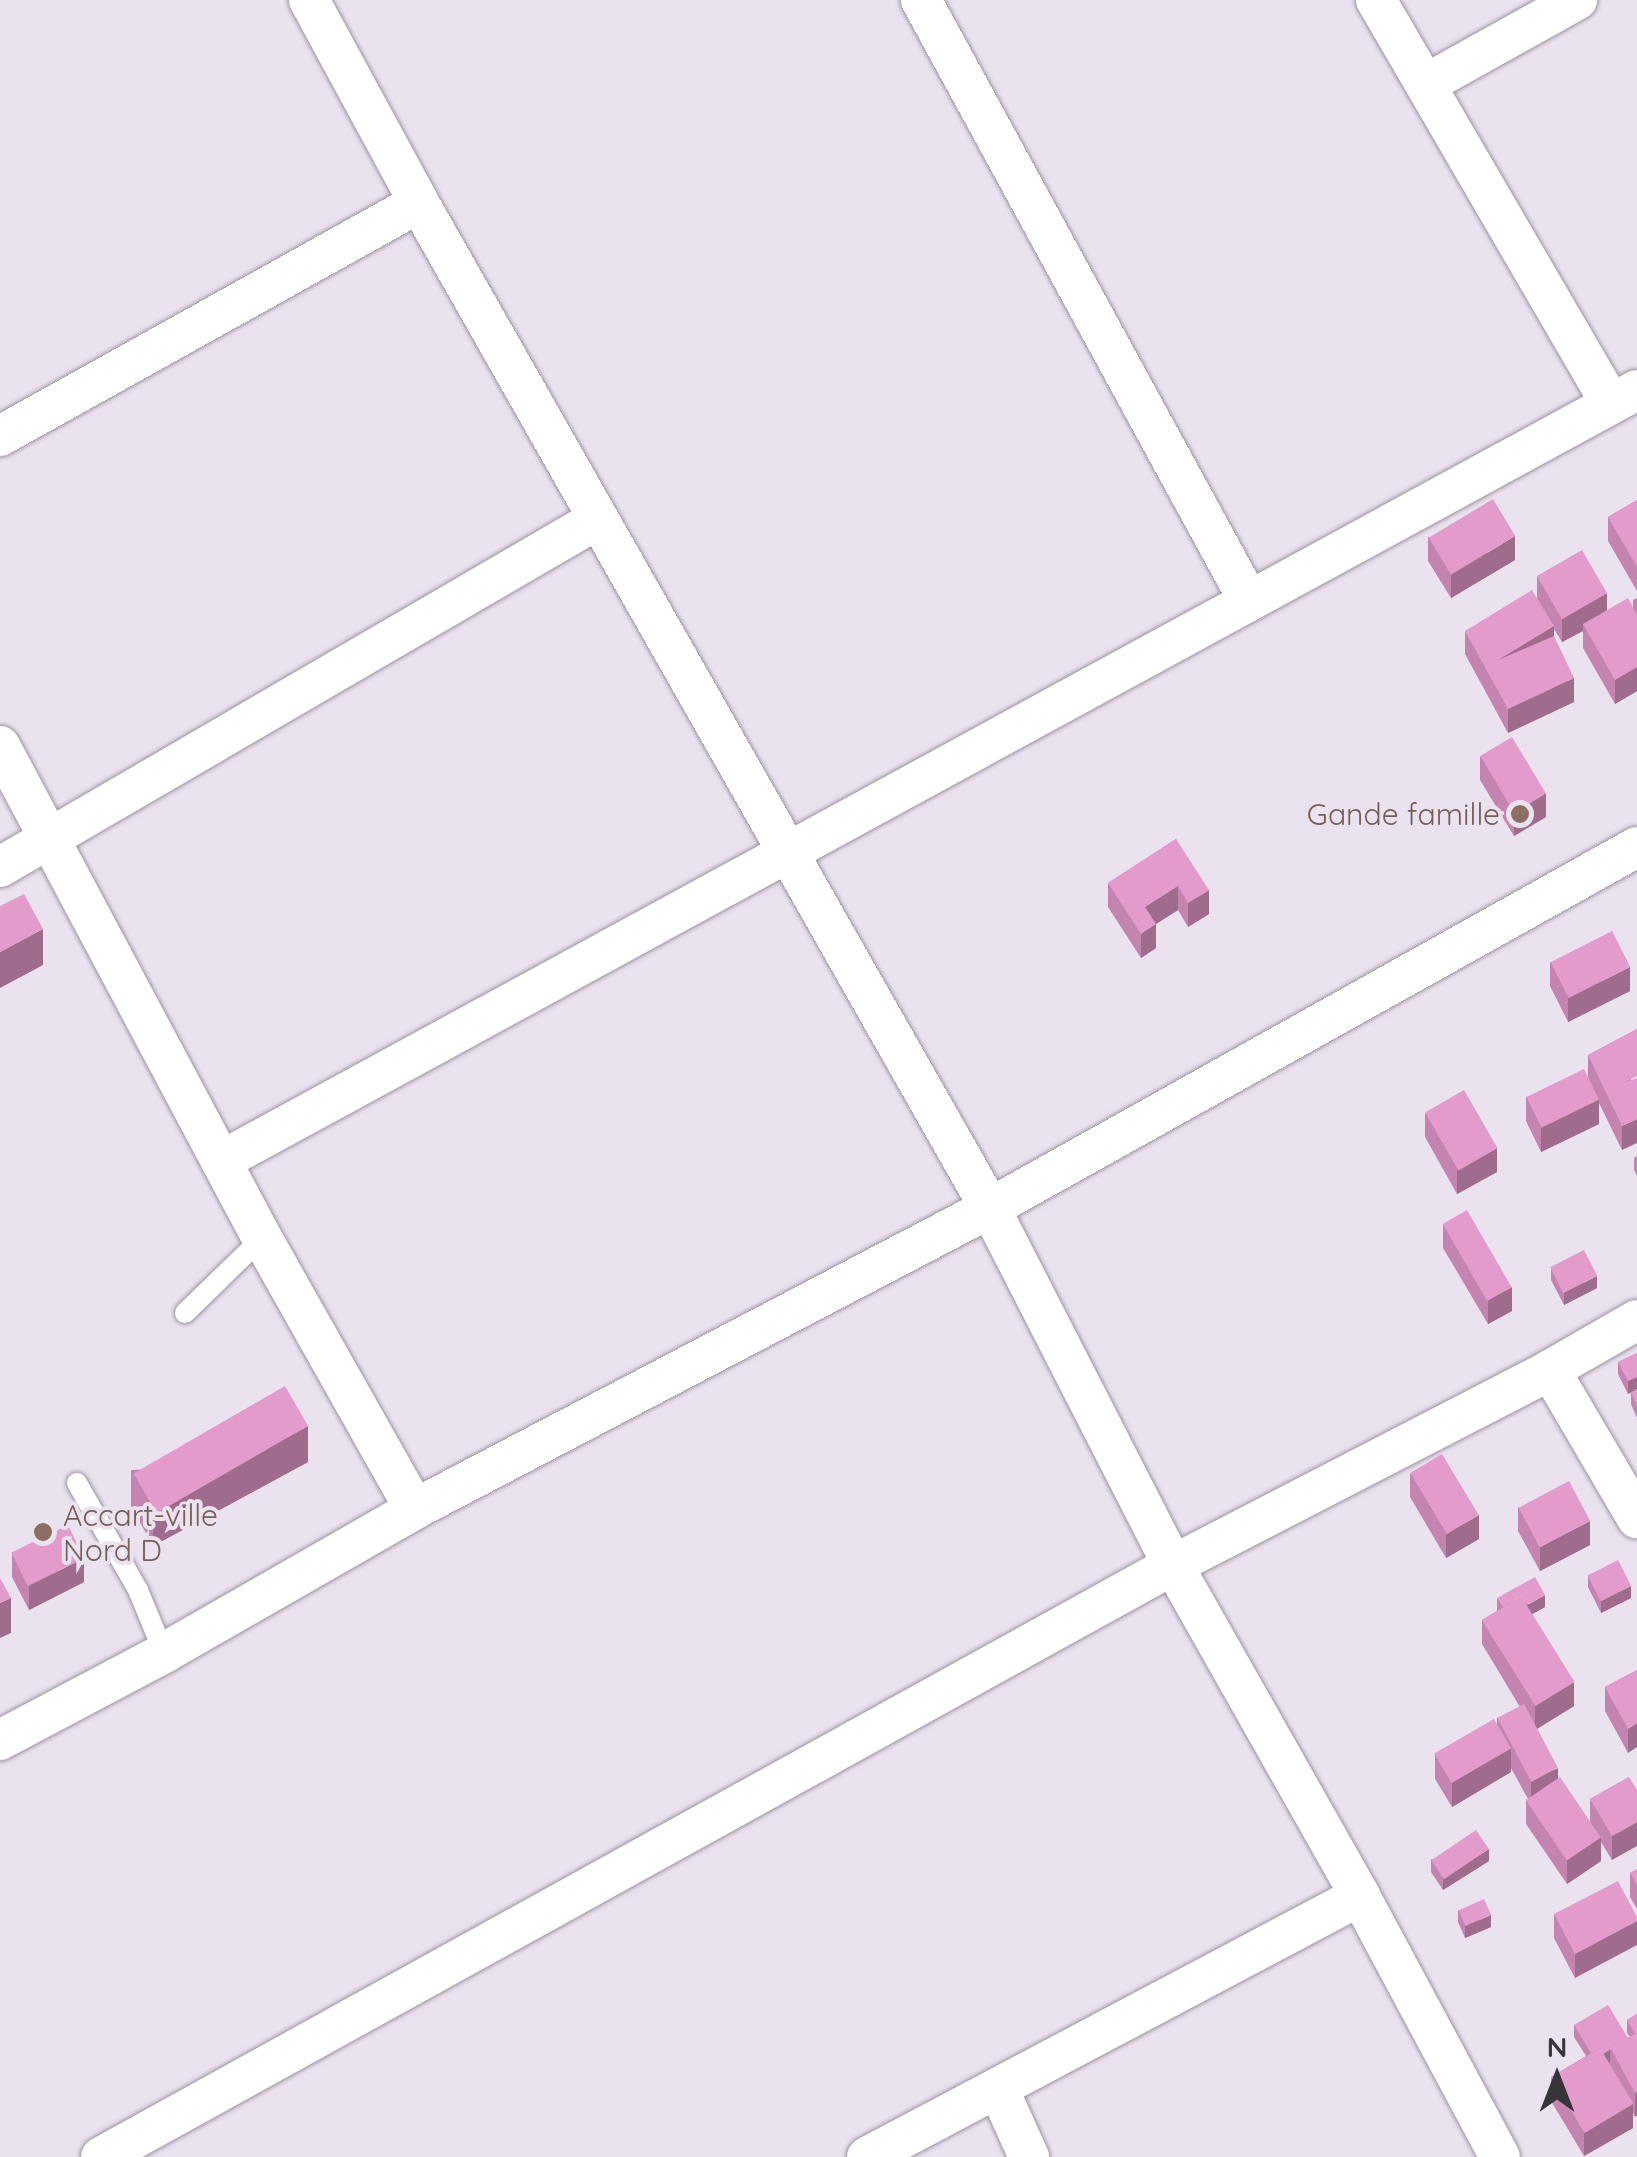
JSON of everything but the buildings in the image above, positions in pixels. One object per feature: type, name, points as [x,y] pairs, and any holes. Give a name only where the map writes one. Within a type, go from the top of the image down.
[{"type":"street","points":[[309,0],[419,202],[990,1208],[1173,1565],[1360,1896],[1500,2157]]},
{"type":"street","points":[[920,0],[1249,601]]},
{"type":"street","points":[[221,1161],[1624,397],[1376,0]]},
{"type":"street","points":[[1426,84],[1577,0]]},
{"type":"street","points":[[0,436],[419,202]]},
{"type":"street","points":[[0,867],[598,519]]},
{"type":"street","points":[[0,746],[262,1238],[415,1509]]},
{"type":"street","points":[[0,1740],[164,1653],[415,1509],[990,1208],[1637,848]]},
{"type":"street","points":[[101,2157],[1173,1565],[1550,1370],[1637,1320]]},
{"type":"street","points":[[1550,1370],[1637,1518]]},
{"type":"street","points":[[867,2157],[1360,1896]]},
{"type":"street","points":[[998,2088],[1029,2157]]},
{"type":"lane","points":[[185,1313],[262,1238]]},
{"type":"lane","points":[[77,1483],[138,1590],[164,1653]]},
{"type":"place","name":"Gande famille","points":[[1520,814]]},
{"type":"place","name":"Accart-ville Nord D","points":[[43,1532]]}]
